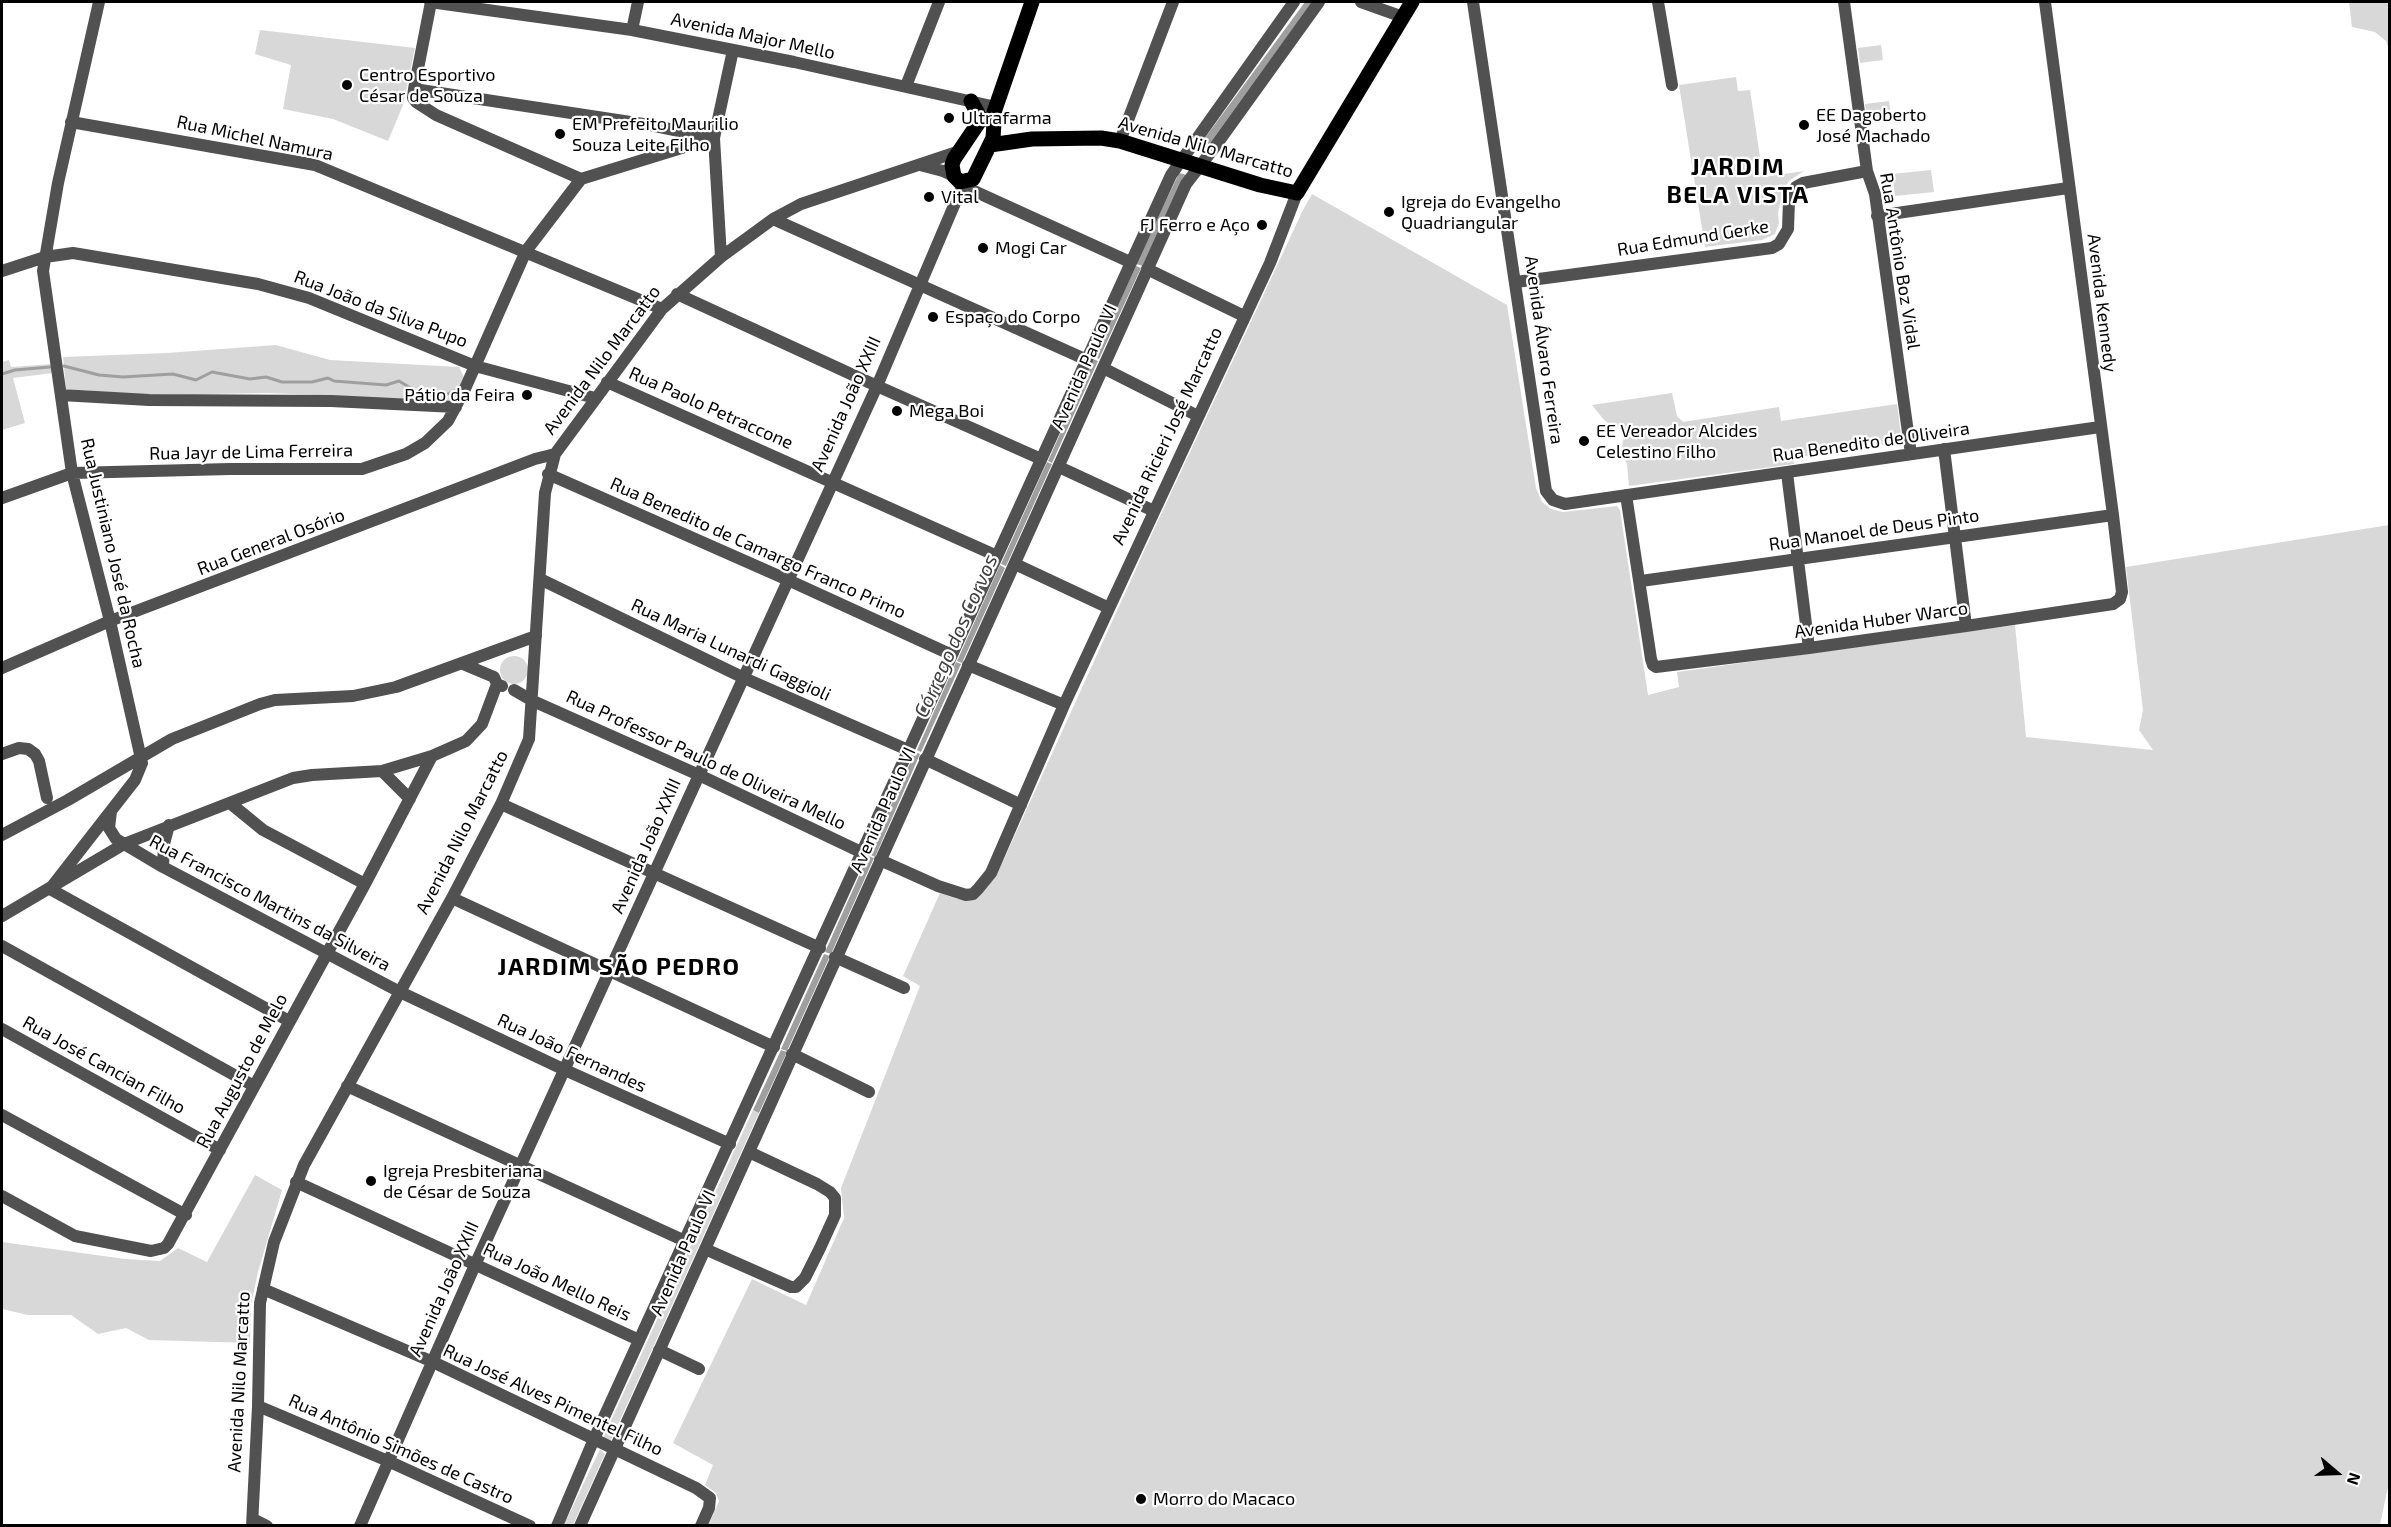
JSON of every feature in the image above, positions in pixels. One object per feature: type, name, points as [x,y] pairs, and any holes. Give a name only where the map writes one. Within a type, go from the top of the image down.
[{"type":"main road","name":"Avenida João XXIII","points":[[991,119],[960,151],[952,165],[961,181],[971,181],[990,145],[991,119],[1032,2]]},
{"type":"main road","name":"Avenida Ricieri José Marcatto","points":[[1298,193],[1412,2]]},
{"type":"main road","points":[[971,101],[991,119]]},
{"type":"main road","name":"Avenida Nilo Marcatto","points":[[991,119],[1032,139]]},
{"type":"main road","name":"Avenida Nilo Marcatto","points":[[990,145],[1032,139],[1084,138],[1120,141],[1260,185],[1298,193]]},
{"type":"street","name":"Rua Justiniano José da Rocha","points":[[99,2],[71,122],[45,257],[45,292],[72,473],[110,621],[141,759]]},
{"type":"street","points":[[430,2],[413,98],[425,109],[580,180],[714,138]]},
{"type":"street","name":"Avenida Major Mello","points":[[430,2],[632,30],[971,101]]},
{"type":"street","points":[[632,30],[638,2]]},
{"type":"street","points":[[906,86],[939,2]]},
{"type":"street","points":[[1120,141],[1173,2]]},
{"type":"street","name":"Avenida Paulo VI","points":[[557,1526],[594,1439],[820,948],[1171,174],[1294,2]]},
{"type":"street","name":"Avenida Paulo VI","points":[[580,1526],[1186,184],[1319,2]]},
{"type":"street","points":[[1360,2],[1403,17]]},
{"type":"street","name":"Avenida Álvaro Ferreira","points":[[1473,2],[1546,491]]},
{"type":"street","points":[[1658,2],[1672,85]]},
{"type":"street","name":"Rua Antônio Boz Vidal","points":[[1844,2],[1868,171],[1875,194],[1911,454]]},
{"type":"street","name":"Avenida Kennedy","points":[[2045,2],[2122,592],[2120,599],[2113,604]]},
{"type":"street","points":[[721,257],[714,138],[734,50]]},
{"type":"street","points":[[414,89],[650,124],[714,138]]},
{"type":"street","name":"Rua Michel Namura","points":[[71,122],[315,165],[662,309]]},
{"type":"street","name":"Avenida Nilo Marcatto","points":[[252,1522],[260,1304],[274,1242],[296,1182],[452,898],[501,804],[529,739],[545,493],[548,474],[555,454],[662,309],[721,257],[773,219],[801,204],[960,151]]},
{"type":"street","points":[[919,165],[944,171],[1130,262]]},
{"type":"street","name":"Rua Edmund Gerke","points":[[1516,282],[1772,248],[1779,244],[1788,229],[1789,201],[1796,187],[1803,183],[1868,171]]},
{"type":"street","name":"Rua Jayr de Lima Ferreira","points":[[2,498],[72,473],[230,469],[362,469],[406,454],[425,443],[443,427],[456,407],[526,251],[580,180]]},
{"type":"street","name":"Avenida João XXIII","points":[[360,1526],[520,1167],[877,386],[961,181]]},
{"type":"street","points":[[1877,216],[2068,188]]},
{"type":"street","name":"Avenida Ricieri José Marcatto","points":[[880,860],[956,893],[973,894],[990,873],[1064,705],[1274,253],[1298,193]]},
{"type":"street","points":[[773,219],[1087,360]]},
{"type":"street","name":"Rua João da Silva Pupo","points":[[2,271],[45,257],[73,253],[232,279],[287,291],[475,366],[595,398]]},
{"type":"street","points":[[1147,269],[1244,316]]},
{"type":"street","points":[[677,294],[1041,459]]},
{"type":"street","points":[[1103,368],[1198,416]]},
{"type":"street","name":"Rua Paolo Petraccone","points":[[607,382],[997,556]]},
{"type":"street","points":[[61,394],[149,400],[331,401],[456,407]]},
{"type":"street","name":"Rua Benedito de Oliveira","points":[[1546,491],[1553,500],[1565,504],[2100,427]]},
{"type":"street","points":[[1944,449],[1966,626]]},
{"type":"street","name":"Rua General Osório","points":[[2,668],[110,621],[535,459],[555,454]]},
{"type":"street","points":[[1059,466],[1154,511]]},
{"type":"street","points":[[1787,472],[1809,648]]},
{"type":"street","name":"Rua Benedito de Camargo Franco Primo","points":[[548,474],[952,655]]},
{"type":"street","points":[[1626,495],[1641,581]]},
{"type":"street","name":"Rua Manoel de Deus Pinto","points":[[1641,581],[2113,515]]},
{"type":"street","points":[[1015,564],[1109,608]]},
{"type":"street","name":"Rua Maria Lunardi Gaggioli","points":[[540,579],[744,678],[908,750]]},
{"type":"street","name":"Avenida Huber Warco","points":[[1641,581],[1653,665],[1662,667],[2113,604]]},
{"type":"street","points":[[2,835],[141,759],[172,739],[260,704],[275,700],[353,696],[396,687],[536,636]]},
{"type":"street","points":[[2,916],[124,844],[293,778],[382,771],[432,756],[466,741],[482,724],[496,680],[494,663],[501,649]]},
{"type":"street","name":"Rua Professor Paulo de Oliveira Mello","points":[[463,664],[533,701],[863,853]]},
{"type":"street","points":[[968,665],[1064,705]]},
{"type":"street","points":[[514,690],[533,687]]},
{"type":"street","points":[[2,754],[19,748],[28,749],[35,754],[39,761],[47,798]]},
{"type":"street","name":"Rua Augusto de Melo","points":[[2,1196],[75,1236],[151,1251],[164,1248],[168,1244],[186,1215],[432,756]]},
{"type":"street","points":[[50,889],[103,828],[111,809],[135,780],[141,767],[141,759]]},
{"type":"street","points":[[925,759],[1021,806]]},
{"type":"street","points":[[382,771],[410,799]]},
{"type":"street","points":[[230,803],[263,830],[365,884]]},
{"type":"street","points":[[501,804],[820,948]]},
{"type":"street","points":[[163,867],[164,844],[169,825]]},
{"type":"street","name":"Rua Francisco Martins da Silveira","points":[[103,828],[116,839],[163,867],[400,992]]},
{"type":"street","points":[[50,889],[289,1021]]},
{"type":"street","points":[[452,898],[774,1047]]},
{"type":"street","points":[[2,945],[254,1086]]},
{"type":"street","points":[[835,957],[904,988]]},
{"type":"street","name":"Rua João Fernandes","points":[[400,992],[565,1070],[730,1144]]},
{"type":"street","name":"Rua José Cancian Filho","points":[[2,1029],[220,1150]]},
{"type":"street","points":[[792,1054],[869,1092]]},
{"type":"street","points":[[347,1086],[685,1241]]},
{"type":"street","points":[[2,1115],[186,1215]]},
{"type":"street","points":[[705,1249],[784,1286],[796,1287],[805,1278],[835,1215],[835,1198],[830,1192],[748,1152]]},
{"type":"street","name":"Rua João Mello Reis","points":[[296,1182],[639,1340]]},
{"type":"street","name":"Rua José Alves Pimentel Filho","points":[[262,1289],[433,1362],[696,1488],[710,1498],[701,1526]]},
{"type":"street","points":[[659,1350],[699,1369]]},
{"type":"street","name":"Rua Antônio Simões de Castro","points":[[258,1406],[388,1461],[530,1526]]},
{"type":"street","points":[[252,1522],[267,1526]]},
{"type":"shaded area","points":[[1305,2],[1312,2],[1203,153],[1196,150]]},
{"type":"shaded area","points":[[2349,2],[2389,2],[2389,49],[2386,41],[2375,32],[2352,27]]},
{"type":"shaded area","name":"Centro Esportivo César de Souza","points":[[260,30],[415,48],[403,105],[388,141],[333,119],[283,109],[291,65],[255,54]]},
{"type":"shaded area","points":[[1881,45],[1883,60],[1860,63],[1858,48]]},
{"type":"shaded area","points":[[1736,77],[1738,91],[1750,90],[1763,177],[1804,171],[1789,181],[1782,194],[1778,213],[1779,223],[1775,234],[1762,240],[1705,247],[1679,85]]},
{"type":"shaded area","points":[[1889,101],[1891,117],[1867,120],[1865,104]]},
{"type":"shaded area","points":[[1931,170],[1934,192],[1895,196],[1892,174]]},
{"type":"shaded area","points":[[1179,173],[1187,175],[1143,266],[1136,264]]},
{"type":"shaded area","points":[[1312,194],[1507,305],[1536,488],[1542,502],[1551,509],[1563,512],[1617,506],[1620,510],[1648,695],[1679,687],[1677,672],[2015,625],[2026,737],[2153,750],[2139,730],[2143,710],[2126,567],[2389,525],[2390,1477],[2380,1525],[708,1526],[719,1501],[716,1493],[705,1485],[713,1465],[673,1443],[752,1279],[806,1305],[844,1218],[841,1188],[920,986],[903,976],[940,893],[957,899],[971,899],[997,872],[1004,859],[1156,525]]},
{"type":"shaded area","points":[[1136,266],[1141,268],[1099,359],[1094,356]]},
{"type":"shaded area","points":[[276,345],[330,360],[459,367],[465,379],[453,401],[268,393],[151,395],[66,389],[63,357],[167,353]]},
{"type":"shaded area","points":[[1093,359],[1098,361],[1052,463],[1048,461]]},
{"type":"shaded area","points":[[9,360],[11,367],[52,364],[53,373],[13,378],[25,423],[2,430],[2,362]]},
{"type":"shaded area","points":[[1672,393],[1677,416],[1683,422],[1779,407],[1781,421],[1897,404],[1902,442],[1793,458],[1794,464],[1629,486],[1627,464],[1621,453],[1625,428],[1611,425],[1592,405]]},
{"type":"shaded area","points":[[1047,462],[1052,464],[1006,566],[1001,564]]},
{"type":"shaded area","points":[[1000,565],[1005,568],[962,663],[957,661]]},
{"type":"shaded area","points":[[514,656],[524,660],[528,670],[524,680],[514,684],[504,680],[500,670],[504,660]]},
{"type":"shaded area","points":[[956,662],[961,664],[921,752],[917,750]]},
{"type":"shaded area","points":[[915,752],[920,754],[875,857],[869,854]]},
{"type":"shaded area","points":[[868,856],[874,858],[831,954],[825,952]]},
{"type":"shaded area","points":[[824,954],[830,956],[787,1051],[781,1049]]},
{"type":"shaded area","points":[[781,1050],[787,1052],[759,1113],[753,1110]]},
{"type":"shaded area","points":[[753,1110],[759,1113],[611,1440],[603,1438]]},
{"type":"shaded area","points":[[255,1175],[282,1190],[258,1272],[251,1305],[250,1343],[149,1340],[126,1328],[98,1334],[71,1315],[28,1315],[2,1309],[2,1242],[125,1259],[160,1261],[178,1248],[207,1262]]},
{"type":"shaded area","points":[[600,1449],[605,1454],[573,1525],[564,1525]]},
{"type":"waterway","points":[[64,366],[99,375],[123,377],[173,374],[196,380],[212,372],[250,379],[266,377],[282,382],[312,382],[328,378],[334,381],[386,385],[399,381],[422,395],[439,398],[456,390]]},
{"type":"waterway","points":[[2,374],[15,370],[50,367]]},
{"type":"place","name":"Centro Esportivo César de Souza","points":[[347,85]]},
{"type":"place","name":"Ultrafarma","points":[[949,118]]},
{"type":"place","name":"EE Dagoberto José Machado","points":[[1804,125]]},
{"type":"place","name":"EM Prefeito Maurilio Souza Leite Filho","points":[[560,134]]},
{"type":"place","name":"Vital","points":[[929,197]]},
{"type":"place","name":"Igreja do Evangelho Quadriangular","points":[[1389,212]]},
{"type":"place","name":"FJ Ferro e Aço","points":[[1262,225]]},
{"type":"place","name":"Mogi Car","points":[[983,248]]},
{"type":"place","name":"Espaço do Corpo","points":[[933,317]]},
{"type":"place","name":"Pátio da Feira","points":[[527,395]]},
{"type":"place","name":"Mega Boi","points":[[897,411]]},
{"type":"place","name":"EE Vereador Alcides Celestino Filho","points":[[1584,441]]},
{"type":"place","name":"Igreja Presbiteriana de César de Souza","points":[[371,1181]]},
{"type":"place","name":"Morro do Macaco","points":[[1141,1499]]},
{"type":"district","name":"JARDIM BELA VISTA","points":[[1738,181]]},
{"type":"district","name":"JARDIM SÃO PEDRO","points":[[619,967]]},
{"type":"water label","name":"Córrego dos Corvos","points":[[956,636]]}]
